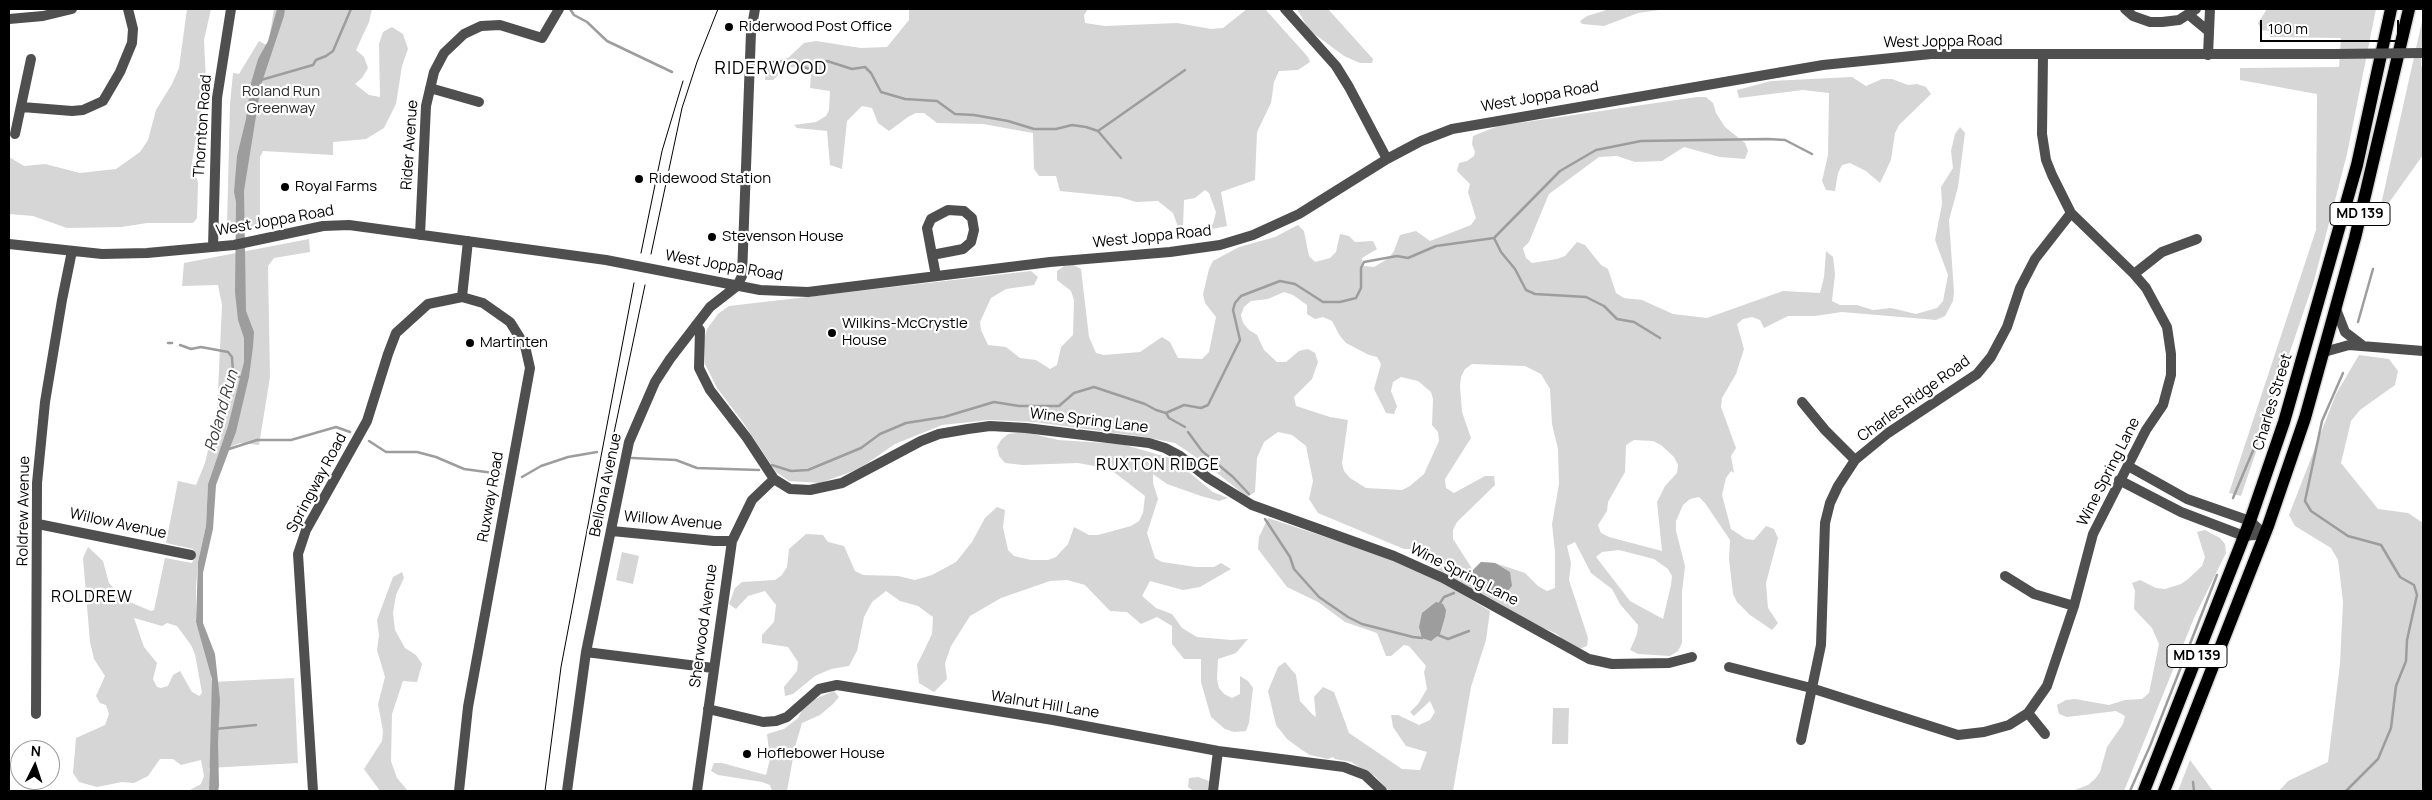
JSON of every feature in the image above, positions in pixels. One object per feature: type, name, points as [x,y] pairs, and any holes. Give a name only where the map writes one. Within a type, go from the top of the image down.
[{"type":"main road","name":"Charles Street","points":[[2144,791],[2250,521],[2284,422],[2343,219],[2369,114],[2390,9]]},
{"type":"main road","name":"MD 139","points":[[2164,791],[2264,534],[2302,427],[2336,309],[2409,9]]},
{"type":"street","points":[[9,19],[43,16],[72,9]]},
{"type":"street","points":[[22,107],[72,111],[83,110],[103,101],[120,72],[132,43],[133,29],[128,9]]},
{"type":"street","name":"Thornton Road","points":[[213,247],[217,98],[231,9]]},
{"type":"street","name":"Rider Avenue","points":[[420,235],[425,118],[430,88],[444,53],[464,34],[481,26],[500,25],[542,38],[559,9]]},
{"type":"street","points":[[737,286],[742,276],[750,59],[755,9]]},
{"type":"street","points":[[1285,9],[1336,66],[1387,159]]},
{"type":"street","points":[[2125,9],[2133,16],[2150,22],[2179,20],[2193,12],[2207,30]]},
{"type":"street","points":[[2208,55],[2207,30],[2210,23],[2210,9]]},
{"type":"street","name":"West Joppa Road","points":[[9,244],[72,251],[147,254],[257,241],[338,224],[606,260],[760,290],[808,292],[1220,245],[1253,235],[1299,214],[1387,159],[1435,135],[1476,124],[1823,65],[1911,55],[2043,56],[2423,53]]},
{"type":"street","name":"Wine Spring Lane","points":[[1729,667],[1811,688],[1958,734],[1997,729],[2009,725],[2028,714],[2047,686],[2074,606],[2093,534],[2146,430],[2163,405],[2171,375],[2171,348],[2167,327],[2146,288],[2071,213],[2052,175],[2044,147],[2041,120],[2043,56]]},
{"type":"street","points":[[15,134],[31,59]]},
{"type":"street","points":[[430,88],[479,102]]},
{"type":"street","points":[[932,255],[963,249],[971,242],[974,230],[972,218],[964,211],[948,210],[931,219],[927,228],[932,255],[936,276]]},
{"type":"street","name":"Charles Ridge Road","points":[[1801,740],[1821,645],[1823,612],[1822,548],[1825,523],[1834,495],[1855,460],[1888,433],[1976,374],[1991,357],[2007,327],[2020,288],[2035,259],[2071,213]]},
{"type":"street","points":[[2134,274],[2162,252],[2197,239]]},
{"type":"street","points":[[462,297],[468,241]]},
{"type":"street","name":"Roldrew Avenue","points":[[36,714],[37,483],[45,402],[72,251]]},
{"type":"street","name":"Bellona Avenue","points":[[567,791],[586,652],[629,442],[639,414],[655,382],[710,307],[737,286]]},
{"type":"street","name":"Springway Road","points":[[312,791],[298,554],[306,530],[367,421],[396,333],[428,304],[462,297]]},
{"type":"street","name":"Ruxway Road","points":[[459,791],[468,707],[530,368],[525,346],[510,322],[483,303],[462,297]]},
{"type":"street","points":[[2336,309],[2345,332],[2365,347]]},
{"type":"street","points":[[696,325],[700,330],[699,368],[710,390],[747,438],[774,479]]},
{"type":"street","points":[[2324,352],[2349,345],[2423,351]]},
{"type":"street","points":[[1802,402],[1824,430],[1855,460]]},
{"type":"street","name":"Wine Spring Lane","points":[[774,479],[790,489],[810,490],[825,488],[842,483],[921,441],[939,434],[990,426],[1072,433],[1149,443],[1165,448],[1180,456],[1208,478],[1252,505],[1394,556],[1443,578],[1589,659],[1612,664],[1670,664],[1692,657]]},
{"type":"street","points":[[2128,466],[2187,498],[2250,521],[2264,534]]},
{"type":"street","name":"Sherwood Avenue","points":[[697,791],[732,541],[752,500],[774,479]]},
{"type":"street","points":[[2119,480],[2181,512],[2244,536],[2264,534]]},
{"type":"street","name":"Willow Avenue","points":[[38,524],[191,555]]},
{"type":"street","name":"Willow Avenue","points":[[612,530],[714,541],[732,541]]},
{"type":"street","points":[[2005,576],[2034,594],[2074,606]]},
{"type":"street","points":[[586,652],[713,668]]},
{"type":"street","name":"Walnut Hill Lane","points":[[708,709],[764,722],[776,721],[787,717],[819,689],[837,685],[1053,720],[1218,751],[1344,767],[1365,775],[1382,791]]},
{"type":"street","points":[[2028,714],[2045,734]]},
{"type":"street","points":[[1213,791],[1218,751]]},
{"type":"green space","points":[[187,9],[211,9],[204,40],[206,82],[192,162],[198,183],[197,218],[193,223],[147,223],[122,227],[67,228],[33,216],[9,214],[9,157],[24,166],[45,164],[80,173],[116,169],[140,152],[148,140],[156,110],[172,84],[179,68]]},
{"type":"green space","name":"Roland Run Greenway","points":[[274,9],[372,9],[369,22],[356,50],[364,57],[368,68],[362,78],[355,84],[369,95],[380,97],[379,44],[383,32],[392,27],[403,34],[408,49],[402,66],[396,104],[384,128],[366,139],[333,142],[333,155],[263,151],[260,157],[260,229],[233,232],[227,226],[230,104],[233,73],[239,74],[259,41],[268,46]]},
{"type":"green space","points":[[909,9],[1088,9],[1084,15],[1085,23],[1105,26],[1177,23],[1211,29],[1223,28],[1247,9],[1265,9],[1308,57],[1310,62],[1298,70],[1279,71],[1274,82],[1271,103],[1257,132],[1255,180],[1221,192],[1227,226],[1206,230],[1213,224],[1216,212],[1209,193],[1205,190],[1195,198],[1184,200],[1183,227],[1178,227],[1173,213],[1158,201],[1136,202],[1120,197],[1060,191],[1056,176],[1039,176],[1034,169],[1033,133],[983,124],[937,123],[924,113],[916,113],[908,117],[889,131],[878,123],[872,108],[862,106],[847,121],[842,169],[830,165],[827,131],[797,128],[794,125],[816,122],[826,116],[829,110],[830,91],[810,88],[811,73],[807,68],[787,67],[773,80],[765,80],[765,63],[788,58],[804,43],[816,41],[861,48],[887,47],[909,20]]},
{"type":"green space","points":[[1297,9],[1328,9],[1373,59],[1372,63],[1360,63],[1344,56],[1309,30]]},
{"type":"green space","points":[[1610,9],[1667,9],[1638,13],[1604,26],[1582,24],[1580,21],[1587,16]]},
{"type":"green space","points":[[2267,9],[2376,9],[2347,154],[2314,281],[2241,496],[2229,493],[2316,230],[2317,94],[2240,80],[2240,68],[2339,67],[2341,38],[2270,37],[2270,31],[2261,30],[2258,23]]},
{"type":"green space","points":[[2423,17],[2421,66],[2423,67],[2423,155],[2378,218]]},
{"type":"green space","points":[[1852,77],[1866,86],[1882,79],[1892,79],[1908,85],[1917,84],[1926,87],[1931,94],[1899,125],[1895,133],[1891,160],[1880,183],[1866,171],[1850,163],[1842,165],[1838,173],[1835,191],[1826,190],[1822,181],[1828,155],[1829,93],[1803,90],[1739,98],[1737,90],[1771,81]]},
{"type":"green space","points":[[1697,97],[1706,97],[1713,103],[1716,113],[1725,127],[1745,143],[1748,151],[1745,159],[1720,157],[1684,147],[1662,161],[1635,162],[1617,156],[1599,157],[1549,194],[1529,242],[1523,248],[1526,258],[1532,263],[1565,256],[1577,242],[1585,245],[1601,265],[1608,269],[1616,293],[1624,298],[1642,300],[1673,314],[1707,318],[1783,291],[1820,293],[1824,277],[1826,251],[1833,257],[1835,274],[1832,301],[1840,305],[1857,305],[1873,310],[1891,308],[1916,314],[1937,308],[1943,301],[1948,275],[1935,240],[1942,204],[1941,187],[1953,168],[1951,151],[1955,134],[1960,127],[1965,133],[1958,187],[1949,220],[1954,292],[1953,301],[1945,316],[1936,320],[1842,312],[1815,316],[1788,316],[1764,328],[1760,320],[1752,317],[1743,319],[1737,324],[1744,349],[1736,374],[1722,398],[1721,407],[1736,448],[1731,456],[1734,473],[1731,471],[1726,478],[1722,495],[1731,529],[1746,539],[1754,540],[1766,526],[1774,529],[1778,538],[1766,583],[1768,608],[1778,623],[1772,630],[1750,615],[1737,602],[1733,594],[1729,559],[1730,540],[1699,497],[1690,499],[1683,505],[1676,521],[1676,531],[1685,566],[1682,592],[1682,643],[1678,651],[1670,656],[1638,654],[1630,650],[1637,634],[1638,625],[1620,604],[1612,589],[1591,573],[1575,542],[1567,546],[1571,563],[1569,580],[1588,638],[1587,646],[1579,649],[1570,647],[1557,634],[1532,623],[1451,580],[1411,549],[1404,549],[1318,513],[1309,499],[1313,481],[1306,446],[1292,435],[1278,432],[1264,442],[1257,458],[1255,492],[1247,497],[1206,464],[1175,443],[1035,422],[989,420],[942,425],[895,444],[859,469],[820,483],[789,481],[776,472],[717,388],[705,364],[704,339],[707,329],[718,314],[729,306],[1031,271],[1038,277],[1034,285],[1006,289],[991,298],[980,322],[981,330],[988,345],[1006,347],[1020,358],[1036,360],[1050,369],[1057,365],[1061,347],[1073,335],[1074,300],[1071,291],[1057,280],[1057,271],[1064,266],[1072,264],[1081,269],[1089,337],[1096,353],[1104,355],[1140,352],[1162,337],[1170,342],[1178,358],[1202,359],[1209,352],[1216,317],[1205,303],[1203,294],[1209,269],[1213,261],[1239,247],[1275,237],[1298,225],[1304,231],[1309,256],[1315,262],[1330,258],[1336,252],[1340,234],[1349,236],[1355,242],[1373,241],[1377,249],[1362,258],[1363,266],[1374,267],[1389,258],[1400,235],[1416,231],[1430,241],[1471,225],[1476,218],[1468,192],[1470,184],[1457,171],[1459,163],[1467,161],[1474,156],[1473,136],[1498,126]],"holes":[[[1284,292],[1293,295],[1307,305],[1307,314],[1315,319],[1323,317],[1332,321],[1346,343],[1377,357],[1381,364],[1374,389],[1386,413],[1394,414],[1397,406],[1391,391],[1393,382],[1401,377],[1418,381],[1431,392],[1433,399],[1432,425],[1438,432],[1439,441],[1424,474],[1410,486],[1402,490],[1366,488],[1350,478],[1344,471],[1342,463],[1348,420],[1330,417],[1296,406],[1294,397],[1312,379],[1318,362],[1315,353],[1308,349],[1299,351],[1286,362],[1277,362],[1264,350],[1257,335],[1243,323],[1241,315],[1244,307],[1251,301],[1268,299]],[[1472,364],[1525,366],[1541,374],[1550,389],[1552,424],[1558,449],[1559,484],[1552,524],[1555,552],[1555,588],[1547,591],[1538,586],[1525,573],[1495,563],[1481,562],[1473,570],[1453,539],[1453,530],[1457,522],[1495,485],[1494,476],[1485,476],[1454,493],[1446,488],[1445,479],[1471,438],[1462,412],[1460,386],[1461,377],[1465,369]],[[1634,440],[1653,441],[1661,445],[1674,457],[1678,465],[1677,473],[1665,486],[1657,502],[1662,551],[1609,537],[1601,533],[1598,525],[1607,511],[1608,502],[1625,472],[1626,445]],[[1619,550],[1654,559],[1668,569],[1672,576],[1663,619],[1630,601],[1596,557],[1602,552]]]},
{"type":"green space","points":[[309,239],[310,252],[274,258],[268,266],[270,377],[259,445],[240,443],[230,447],[233,439],[224,438],[208,484],[206,526],[198,562],[196,588],[196,622],[210,665],[212,682],[294,678],[298,763],[209,768],[209,791],[188,791],[201,784],[204,776],[201,760],[181,765],[173,759],[160,759],[148,776],[134,783],[122,782],[97,787],[79,782],[73,773],[76,738],[105,725],[109,714],[106,705],[100,703],[96,696],[105,676],[94,659],[90,642],[83,558],[88,547],[103,561],[109,583],[125,600],[151,611],[154,610],[165,558],[192,563],[196,555],[193,549],[166,543],[178,481],[196,485],[205,463],[217,412],[222,305],[218,285],[182,286],[184,263]],"holes":[[[134,618],[162,626],[167,623],[177,626],[191,645],[195,654],[202,693],[199,696],[192,692],[180,671],[173,675],[168,686],[157,687],[153,679],[157,663],[144,647]]]},
{"type":"green space","points":[[2359,355],[2389,359],[2398,371],[2395,385],[2360,410],[2351,421],[2341,463],[2378,509],[2408,513],[2423,523],[2423,791],[2279,791],[2288,781],[2328,762],[2340,664],[2343,602],[2338,560],[2331,548],[2295,526],[2289,515],[2336,394]]},
{"type":"green space","points":[[1025,432],[1058,440],[1122,444],[1173,459],[1213,492],[1228,498],[1219,501],[1201,496],[1167,484],[1153,474],[1153,483],[1158,499],[1147,533],[1155,558],[1162,562],[1196,567],[1214,567],[1221,563],[1231,569],[1200,587],[1183,590],[1150,581],[1142,596],[1156,608],[1172,614],[1182,628],[1197,637],[1231,640],[1248,639],[1236,653],[1218,659],[1217,679],[1219,688],[1224,694],[1232,698],[1240,694],[1240,676],[1248,681],[1253,688],[1249,723],[1246,731],[1234,732],[1225,729],[1211,717],[1201,682],[1201,659],[1184,659],[1172,644],[1172,626],[1157,617],[1141,624],[1127,612],[1110,611],[1085,585],[1067,580],[1050,581],[1001,598],[970,616],[951,646],[945,663],[947,679],[934,692],[919,683],[917,665],[932,634],[933,617],[918,606],[900,601],[886,591],[872,602],[864,617],[857,651],[849,666],[831,669],[815,676],[793,694],[785,696],[784,687],[797,671],[798,662],[788,647],[762,643],[762,635],[774,622],[776,605],[765,591],[748,596],[736,609],[729,604],[735,588],[742,582],[775,580],[782,575],[787,567],[789,549],[806,534],[823,535],[828,542],[844,546],[855,571],[863,575],[898,576],[915,580],[932,575],[956,562],[972,542],[985,518],[997,507],[1005,510],[1003,527],[1008,550],[1014,556],[1031,560],[1048,560],[1056,557],[1068,544],[1074,527],[1089,535],[1098,535],[1131,526],[1139,521],[1143,513],[1145,496],[1110,469],[1078,463],[1023,465],[1005,463],[999,456],[997,447],[1001,440],[1008,434]]},
{"type":"green space","points":[[1268,518],[1392,559],[1434,577],[1490,611],[1486,640],[1471,687],[1453,791],[1389,791],[1376,777],[1351,762],[1333,757],[1328,759],[1310,755],[1287,739],[1276,725],[1268,691],[1278,667],[1285,662],[1296,675],[1300,701],[1312,714],[1316,717],[1314,697],[1323,687],[1334,692],[1349,733],[1402,769],[1420,770],[1427,752],[1406,746],[1393,727],[1391,715],[1398,715],[1419,725],[1430,720],[1435,712],[1430,701],[1414,716],[1410,712],[1418,704],[1427,689],[1424,672],[1426,666],[1409,646],[1404,645],[1391,656],[1386,656],[1377,633],[1345,622],[1318,602],[1287,587],[1258,549],[1259,537]]},
{"type":"green space","points":[[2205,530],[2220,538],[2225,544],[2226,553],[2194,618],[2124,791],[2072,791],[2088,785],[2100,772],[2107,747],[2123,724],[2125,716],[2116,711],[2067,717],[2059,714],[2057,705],[2066,700],[2075,699],[2109,705],[2125,700],[2142,699],[2149,693],[2159,644],[2152,628],[2134,609],[2135,591],[2132,583],[2140,580],[2156,588],[2165,589],[2181,584],[2188,579],[2202,566],[2205,557],[2197,532]]},
{"type":"green space","points":[[622,552],[639,556],[633,584],[616,580]]},
{"type":"green space","points":[[402,572],[404,578],[396,595],[393,613],[395,630],[405,648],[416,655],[422,664],[417,682],[403,681],[392,714],[391,761],[397,778],[408,791],[380,791],[364,769],[382,741],[383,731],[378,704],[385,677],[377,650],[379,635],[377,620],[393,577]]},
{"type":"green space","points":[[834,691],[839,697],[833,704],[820,715],[802,723],[795,747],[787,791],[772,791],[770,785],[762,782],[718,775],[711,771],[714,763],[722,763],[766,775],[770,759],[767,734],[784,729],[798,718],[802,710],[815,699]]},
{"type":"green space","points":[[1553,708],[1569,708],[1568,744],[1552,744]]},
{"type":"green space","points":[[2190,760],[2213,791],[2178,791]]},
{"type":"green space","points":[[1198,777],[1209,781],[1208,791],[1194,791],[1188,787],[1189,778]]},
{"type":"shaded area","name":"Roland Run","points":[[277,9],[285,9],[284,16],[261,85],[244,191],[246,311],[254,332],[253,347],[249,377],[236,432],[216,485],[213,529],[203,573],[203,623],[215,654],[220,700],[218,742],[219,786],[218,791],[209,791],[212,679],[196,622],[198,562],[206,526],[208,484],[228,426],[244,362],[244,338],[238,320],[235,292],[236,202],[234,192],[237,156],[246,119],[251,83],[258,59],[268,41]]},
{"type":"shaded area","points":[[1481,562],[1495,563],[1510,572],[1512,586],[1504,595],[1494,594],[1473,581],[1473,570]]},
{"type":"shaded area","points":[[1436,602],[1443,604],[1446,610],[1440,634],[1431,641],[1422,638],[1419,627],[1422,613]]},
{"type":"waterway","points":[[261,80],[313,65],[316,60],[333,51],[351,9]]},
{"type":"waterway","points":[[570,9],[574,15],[587,22],[607,41],[672,72]]},
{"type":"waterway","points":[[756,62],[790,62],[809,69],[816,64],[827,61],[852,69],[865,67],[871,73],[881,92],[905,99],[937,101],[955,114],[1008,121],[1034,129],[1056,129],[1072,125],[1086,127],[1098,131],[1121,158]]},
{"type":"waterway","points":[[1098,131],[1185,70]]},
{"type":"waterway","points":[[1166,413],[1184,405],[1201,408],[1208,405],[1240,340],[1233,310],[1235,303],[1241,296],[1280,281],[1295,284],[1323,302],[1340,302],[1356,298],[1361,288],[1361,268],[1364,262],[1397,256],[1408,258],[1436,246],[1494,238],[1560,171],[1596,150],[1641,141],[1768,139],[1785,140],[1812,154]]},
{"type":"waterway","points":[[1494,238],[1501,252],[1515,269],[1526,290],[1535,294],[1586,297],[1604,306],[1617,319],[1634,322],[1660,338]]},
{"type":"waterway","points":[[2358,322],[2373,269]]},
{"type":"waterway","points":[[180,345],[191,349],[201,347],[228,352],[232,357],[233,373],[243,379]]},
{"type":"waterway","points":[[2233,498],[2263,427],[2283,352]]},
{"type":"waterway","points":[[2343,373],[2322,421],[2305,501],[2311,511],[2348,536],[2381,545],[2400,577],[2414,585],[2417,595],[2407,640],[2406,661],[2396,686],[2391,728],[2378,759],[2346,791]]},
{"type":"waterway","points":[[772,465],[791,471],[808,470],[861,448],[880,434],[906,423],[944,417],[994,402],[1019,406],[1059,406],[1074,393],[1094,387],[1166,413],[1169,418],[1185,427]]},
{"type":"waterway","points":[[226,450],[257,440],[291,440],[336,427],[350,432]]},
{"type":"waterway","points":[[1188,432],[1202,451],[1233,477],[1249,494]]},
{"type":"waterway","points":[[369,441],[386,452],[417,452],[436,457],[464,469],[501,474]]},
{"type":"waterway","points":[[522,477],[541,466],[568,457],[597,452]]},
{"type":"waterway","points":[[632,458],[676,460],[697,468],[759,470]]},
{"type":"waterway","points":[[1265,519],[1290,557],[1294,569],[1319,597],[1348,617],[1362,624],[1413,637],[1422,638],[1424,635]]},
{"type":"waterway","points":[[2130,791],[2150,746],[2217,575]]},
{"type":"waterway","points":[[1438,606],[1444,597],[1454,593]]},
{"type":"waterway","points":[[1438,635],[1448,639],[1469,631]]},
{"type":"waterway","points":[[215,729],[256,725]]},
{"type":"waterway","points":[[2193,782],[2194,791]]},
{"type":"tram line","points":[[651,254],[682,108],[697,62],[718,9]]},
{"type":"tram line","points":[[641,253],[662,151],[683,81]]},
{"type":"tram line","points":[[545,791],[561,667],[634,283]]},
{"type":"tram line","points":[[606,471],[645,285]]},
{"type":"place","name":"Riderwood Post Office","points":[[729,27]]},
{"type":"place","name":"Ridewood Station","points":[[639,179]]},
{"type":"place","name":"Royal Farms","points":[[285,187]]},
{"type":"place","name":"Stevenson House","points":[[712,237]]},
{"type":"place","name":"Wilkins-McCrystle House","points":[[832,333]]},
{"type":"place","name":"Martinten","points":[[470,343]]},
{"type":"place","name":"Hoflebower House","points":[[747,754]]},
{"type":"district","name":"RIDERWOOD","points":[[771,69]]},
{"type":"district","name":"RUXTON RIDGE","points":[[1158,466]]},
{"type":"district","name":"ROLDREW","points":[[92,598]]}]
